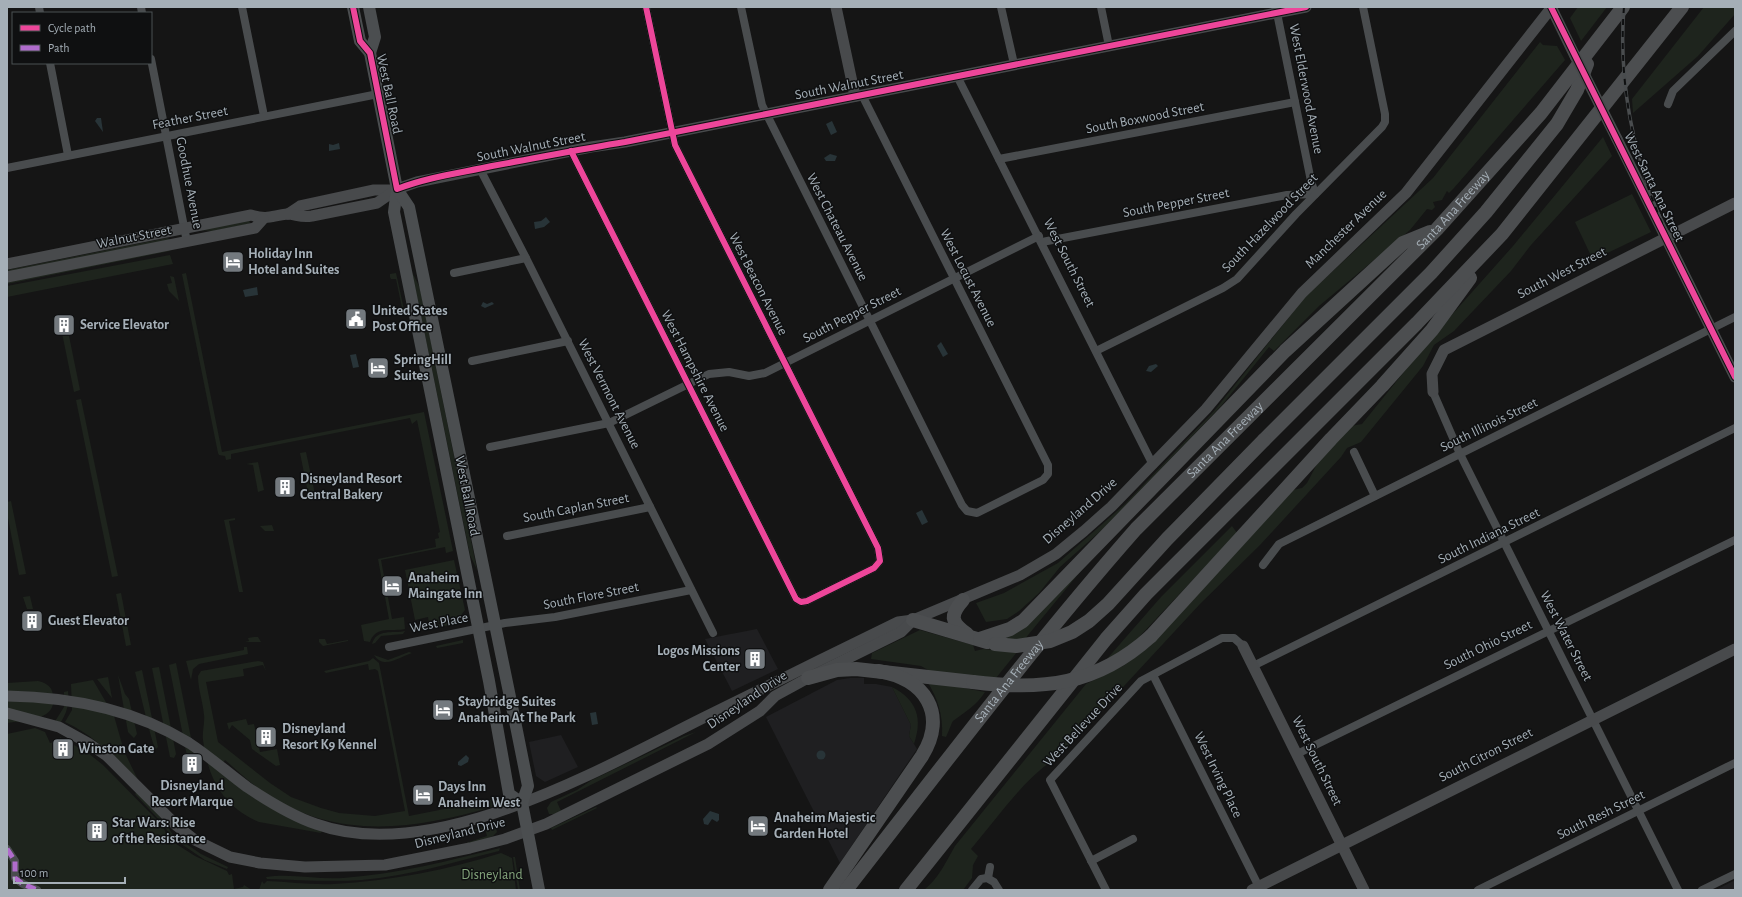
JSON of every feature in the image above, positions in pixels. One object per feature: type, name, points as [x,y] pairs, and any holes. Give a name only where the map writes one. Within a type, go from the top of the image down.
[{"type":"highway","name":"Santa Ana Freeway","points":[[846,890],[1048,632],[1131,535],[1437,229],[1533,122],[1623,7]]},
{"type":"highway","points":[[808,678],[847,669],[1026,687],[1064,683],[1090,674],[1116,662],[1141,645],[1151,636],[1331,439],[1382,386],[1432,330],[1502,234],[1682,7]]},
{"type":"highway","points":[[913,620],[995,644],[1016,646],[1050,641],[1072,632],[1089,621],[1108,604],[1167,539],[1264,440],[1431,273],[1486,212],[1557,124],[1577,90],[1595,42]]},
{"type":"highway","points":[[963,600],[955,610],[953,618],[957,627],[975,638],[1010,629],[1023,621],[1285,350],[1403,243],[1437,229]]},
{"type":"highway","points":[[906,890],[1102,645],[1146,594],[1417,323],[1502,234]]},
{"type":"highway","points":[[830,890],[922,756],[933,733],[933,715],[931,706],[921,691],[906,679],[878,671]]},
{"type":"main road","name":"West Ball Road","points":[[353,7],[360,41],[370,53]]},
{"type":"main road","name":"West Ball Road","points":[[369,7],[375,37],[370,53],[397,190],[394,212],[478,629],[509,794],[522,803]]},
{"type":"main road","name":"West Ball Road","points":[[397,190],[409,207],[528,786],[522,803],[539,890]]},
{"type":"street","points":[[242,7],[264,116]]},
{"type":"street","name":"West Beacon Avenue","points":[[646,7],[675,145],[878,548],[880,560],[874,568],[807,601],[798,601]]},
{"type":"street","name":"West Chateau Avenue","points":[[741,7],[762,105],[766,114],[962,505],[970,513]]},
{"type":"street","points":[[836,7],[858,96]]},
{"type":"street","points":[[1002,7],[1014,64]]},
{"type":"street","points":[[1101,7],[1109,46]]},
{"type":"street","name":"South Walnut Street","points":[[397,190],[416,182],[480,169],[672,133],[1306,7]]},
{"type":"street","name":"South Hazelwood Street","points":[[1096,351],[1230,284],[1384,125],[1385,114],[1363,7]]},
{"type":"street","name":"West Santa Ana Street","points":[[1552,7],[1735,377]]},
{"type":"street","name":"Manchester Avenue","points":[[1153,465],[1210,403],[1302,293],[1406,193],[1552,7]]},
{"type":"street","name":"West Elderwood Avenue","points":[[1277,13],[1311,181],[1316,194]]},
{"type":"street","points":[[1668,104],[1673,91],[1735,31]]},
{"type":"street","points":[[50,64],[68,155]]},
{"type":"street","name":"Goodhue Avenue","points":[[152,64],[187,242]]},
{"type":"street","name":"West South Street","points":[[957,76],[1153,465]]},
{"type":"street","name":"Feather Street","points":[[7,168],[378,94]]},
{"type":"street","name":"West Locust Avenue","points":[[858,96],[1047,462],[1048,474],[1043,480],[982,511],[970,513]]},
{"type":"street","name":"South Boxwood Street","points":[[999,159],[1295,102]]},
{"type":"street","name":"West Hampshire Avenue","points":[[571,151],[798,601]]},
{"type":"street","name":"West Vermont Avenue","points":[[480,169],[568,341],[713,633]]},
{"type":"street","name":"Walnut Street","points":[[7,264],[251,215],[263,219],[288,214],[300,206],[374,190],[397,190]]},
{"type":"street","name":"South Pepper Street","points":[[490,447],[609,423],[688,384],[715,373],[729,372],[749,376],[760,374],[785,364],[953,279],[1040,239],[1287,195],[1316,194]]},
{"type":"street","name":"South West Street","points":[[1433,392],[1432,374],[1444,350],[1735,203]]},
{"type":"street","name":"Walnut Street","points":[[7,277],[255,228],[263,219]]},
{"type":"street","points":[[454,273],[526,258]]},
{"type":"street","name":"South Illinois Street","points":[[1263,565],[1279,544],[1735,317]]},
{"type":"street","points":[[472,361],[568,341]]},
{"type":"street","name":"West Water Street","points":[[1433,392],[1460,454],[1678,890]]},
{"type":"street","name":"South Indiana Street","points":[[1253,666],[1505,543],[1735,428]]},
{"type":"street","points":[[1354,452],[1375,496]]},
{"type":"street","name":"Disneyland Drive","points":[[7,696],[51,698],[96,705],[152,724],[189,743],[250,788],[286,810],[317,824],[351,832],[390,834],[415,833],[466,821],[522,803],[637,751],[898,622],[913,620],[1020,575],[1056,554],[1084,532],[1153,465]]},
{"type":"street","name":"South Caplan Street","points":[[507,536],[650,507]]},
{"type":"street","name":"South Ohio Street","points":[[1297,754],[1548,630],[1735,540]]},
{"type":"street","name":"South Flore Street","points":[[495,625],[535,621],[691,590]]},
{"type":"street","name":"Disneyland Drive","points":[[7,713],[34,719],[72,733],[106,756],[177,826],[195,840],[225,855],[245,861],[324,868],[385,864],[463,850],[528,831],[600,798],[718,739],[760,711],[775,696],[901,632],[913,620]]},
{"type":"street","name":"West Place","points":[[389,647],[495,625]]},
{"type":"street","name":"West Bellevue Drive","points":[[1106,890],[1050,780],[1141,681],[1222,638],[1234,638],[1243,646]]},
{"type":"street","name":"West South Street","points":[[1243,646],[1364,890]]},
{"type":"street","name":"South Citron Street","points":[[1256,888],[1592,718],[1735,649]]},
{"type":"street","name":"West Irving Place","points":[[1153,675],[1256,888]]},
{"type":"street","name":"South Resh Street","points":[[1478,890],[1639,812],[1735,763]]},
{"type":"street","points":[[1092,861],[1133,839]]},
{"type":"street","points":[[7,849],[15,863],[15,878],[23,884],[36,890]]},
{"type":"street","points":[[988,878],[990,867]]},
{"type":"street","points":[[1702,890],[1735,874]]},
{"type":"street","points":[[972,890],[981,880],[988,878],[994,882],[999,890]]},
{"type":"shaded area","points":[[97,118],[101,118],[103,132],[95,121]]},
{"type":"shaded area","points":[[832,121],[837,132],[831,135],[826,124]]},
{"type":"shaded area","points":[[339,143],[340,149],[329,151],[329,144],[333,145]]},
{"type":"shaded area","points":[[830,154],[837,156],[835,161],[826,161],[824,158]]},
{"type":"shaded area","points":[[546,217],[550,222],[544,227],[535,229],[534,222],[541,221]]},
{"type":"shaded area","points":[[257,287],[258,295],[245,297],[243,290]]},
{"type":"shaded area","points":[[483,302],[487,304],[492,302],[494,304],[485,308],[481,306]]},
{"type":"shaded area","points":[[941,342],[948,354],[943,357],[937,346]]},
{"type":"shaded area","points":[[356,354],[359,367],[353,368],[350,355]]},
{"type":"shaded area","points":[[1156,364],[1158,366],[1151,372],[1146,371],[1149,366]]},
{"type":"shaded area","points":[[922,510],[928,522],[922,525],[916,513]]},
{"type":"shaded area","points":[[757,629],[778,669],[732,691],[705,639]]},
{"type":"shaded area","points":[[864,678],[864,684],[876,684],[892,687],[911,725],[909,736],[917,749],[840,863],[766,717],[837,680]]},
{"type":"shaded area","points":[[596,712],[598,724],[592,725],[590,713]]},
{"type":"shaded area","points":[[561,735],[578,767],[545,782],[536,776],[529,742]]},
{"type":"shaded area","points":[[821,750],[826,755],[821,760],[816,755]]},
{"type":"shaded area","points":[[466,755],[469,758],[468,762],[461,766],[458,765],[458,762]]},
{"type":"shaded area","points":[[710,811],[719,814],[719,820],[717,822],[712,819],[708,825],[704,824],[703,819]]},
{"type":"shaded area","points":[[1735,880],[1735,890],[1716,890]]},
{"type":"green space","points":[[1578,7],[1607,7],[1581,41],[1570,18]]},
{"type":"green space","points":[[1704,7],[1735,7],[1735,14],[1698,56],[1633,113],[1632,99]]},
{"type":"green space","points":[[1540,42],[1543,45],[1557,46],[1565,60],[1454,188],[1449,193],[1447,191],[1442,200],[1433,202],[1435,207],[1432,210],[1427,209],[1410,230],[1319,306],[1274,351],[1269,347],[1222,405],[1105,527],[1060,567],[1039,593],[1019,611],[1007,619],[986,622],[976,603],[1004,593],[1058,563],[1125,504],[1214,411],[1306,296],[1433,178]]},
{"type":"green space","points":[[1603,137],[1612,156],[1531,245],[1511,271],[1454,331],[1434,345],[1423,366],[1361,442],[1347,448],[1341,457],[1260,545],[1200,604],[1061,754],[1035,774],[1013,798],[971,849],[978,856],[973,865],[972,878],[963,890],[924,890],[938,875],[955,846],[1086,684],[1123,666],[1149,647],[1293,490],[1302,488],[1307,483],[1317,464],[1351,426],[1362,424],[1433,336],[1513,246]]},
{"type":"green space","points":[[1632,194],[1651,232],[1593,260],[1575,222]]},
{"type":"green space","points":[[249,220],[250,223],[248,224],[213,231],[199,230]]},
{"type":"green space","points":[[167,238],[171,240],[7,274],[7,270]]},
{"type":"green space","points":[[168,249],[170,251],[7,284],[7,281]]},
{"type":"green space","points":[[170,255],[173,264],[7,297],[7,286]]},
{"type":"green space","points":[[412,272],[420,288],[477,570],[470,555]]},
{"type":"green space","points":[[186,273],[222,452],[424,412],[453,551],[446,553],[445,547],[381,560],[392,619],[404,617],[405,629],[380,631],[376,633],[370,642],[364,641],[361,625],[389,619],[378,559],[436,547],[435,539],[439,538],[438,533],[440,532],[417,420],[412,424],[410,418],[231,454],[231,459],[226,460],[225,456],[219,455],[218,453],[182,274]]},
{"type":"green space","points":[[396,273],[405,314],[400,315],[397,311],[402,308],[396,279],[391,279],[390,277],[390,274]]},
{"type":"green space","points":[[170,276],[174,277],[179,301],[169,291],[167,284],[172,283]]},
{"type":"green space","points":[[67,326],[80,390],[74,392],[61,328]]},
{"type":"green space","points":[[81,399],[118,576],[112,577],[76,400]]},
{"type":"green space","points":[[306,452],[316,499],[312,499],[311,497],[309,498],[300,453]]},
{"type":"green space","points":[[258,462],[264,490],[258,492],[253,465],[246,464]]},
{"type":"green space","points":[[11,501],[26,574],[19,575],[7,513],[7,502]]},
{"type":"green space","points":[[235,518],[235,520],[229,521],[243,592],[239,592],[224,520]]},
{"type":"green space","points":[[272,525],[274,531],[265,531],[260,526]]},
{"type":"green space","points":[[1232,526],[1237,533],[1131,645],[1106,660],[1161,597]]},
{"type":"green space","points":[[1094,555],[1024,640],[997,640]]},
{"type":"green space","points":[[454,560],[465,610],[458,619],[429,624],[428,617],[415,620],[405,570]]},
{"type":"green space","points":[[121,593],[131,645],[126,646],[116,594]]},
{"type":"green space","points":[[30,596],[33,609],[27,609],[23,597]]},
{"type":"green space","points":[[462,620],[461,623],[433,628],[430,626]]},
{"type":"green space","points":[[920,630],[973,645],[975,651],[983,649],[1017,652],[996,678],[930,671],[921,666],[871,659],[872,653]]},
{"type":"green space","points":[[405,631],[403,634],[381,636],[375,643],[372,644],[374,639],[381,634]]},
{"type":"green space","points":[[258,637],[261,642],[245,642],[249,641],[248,638]]},
{"type":"green space","points":[[319,639],[325,639],[327,644],[348,641],[323,646],[319,642]]},
{"type":"green space","points":[[463,640],[463,643],[437,648],[436,646]]},
{"type":"green space","points":[[244,647],[247,647],[248,654],[199,664],[193,669],[191,680],[186,661],[244,650]]},
{"type":"green space","points":[[409,652],[412,653],[387,662],[382,662],[374,655],[388,660]]},
{"type":"green space","points":[[373,658],[379,663],[409,816],[495,799],[492,807],[433,821],[403,825],[374,826],[346,824],[317,818],[289,807],[262,791],[225,760],[218,771],[322,830],[321,833],[259,822],[235,808],[219,789],[213,778],[205,754],[203,737],[204,715],[198,676],[201,671],[258,661],[263,662],[266,671],[263,665],[243,669],[244,676],[206,682],[218,742],[270,783],[291,797],[339,813],[375,816],[405,811],[378,671],[375,669],[369,670],[368,664],[326,673],[324,671],[369,661]]},
{"type":"green space","points":[[176,663],[196,763],[196,766],[193,769],[189,766],[169,665]]},
{"type":"green space","points":[[159,667],[176,754],[174,758],[170,757],[152,668]]},
{"type":"green space","points":[[142,670],[158,747],[156,749],[148,726],[135,672]]},
{"type":"green space","points":[[118,675],[125,694],[129,699],[137,734],[134,738],[128,732]]},
{"type":"green space","points":[[108,677],[112,698],[97,679]]},
{"type":"green space","points":[[93,680],[114,716],[124,751],[138,780],[95,741],[76,727],[65,722],[72,710],[71,684]]},
{"type":"green space","points":[[38,681],[46,684],[51,689],[53,704],[50,710],[39,718],[7,723],[7,683]]},
{"type":"green space","points":[[927,681],[985,692],[975,705],[953,721],[946,737],[942,736],[942,721],[939,707]]},
{"type":"green space","points":[[892,687],[907,698],[916,711],[918,726],[914,744],[909,736],[911,725]]},
{"type":"green space","points":[[68,691],[66,712],[62,721],[55,729],[54,723],[64,707],[64,692]]},
{"type":"green space","points":[[246,719],[248,725],[254,724],[260,752],[277,749],[280,765],[276,766],[252,749],[250,740],[232,725],[229,730],[227,723]]},
{"type":"green space","points":[[35,728],[45,732],[50,743],[58,741],[58,749],[66,751],[67,746],[61,744],[60,737],[88,753],[103,765],[162,825],[168,837],[173,842],[195,856],[227,871],[229,875],[232,874],[234,889],[243,887],[244,885],[252,890],[7,890],[7,734]]},
{"type":"green space","points":[[696,732],[557,802],[561,811],[554,814],[549,814],[547,808],[551,802],[577,790],[592,780],[684,736]]},
{"type":"green space","points":[[137,792],[164,821],[173,835],[201,854],[228,867],[227,869],[205,860],[171,837],[164,825],[135,794]]},
{"type":"green space","points":[[596,807],[597,808],[552,830],[551,828]]},
{"type":"green space","points":[[488,826],[496,828],[497,832],[493,836],[465,845],[466,843],[487,836],[485,829],[449,838],[422,842]]},
{"type":"green space","points":[[500,848],[499,851],[448,864],[380,878],[327,881],[267,879],[266,877],[285,876],[343,878],[363,876],[422,866]]},
{"type":"green space","name":"Disneyland","points":[[501,853],[512,858],[516,890],[259,890],[262,881],[264,884],[267,881],[309,884],[355,883],[419,874],[460,865]]},
{"type":"green space","points":[[513,857],[515,857],[520,890],[518,890]]},
{"type":"railway","points":[[1624,7],[1623,62],[1626,90],[1630,117],[1643,172],[1670,242],[1735,372]]},
{"type":"marked path","points":[[7,849],[15,861],[15,878],[23,884],[37,890]]},
{"type":"cycle path","points":[[353,7],[360,41],[370,53],[397,189],[420,181],[456,173],[625,142],[1306,7]]},
{"type":"cycle path","points":[[571,151],[796,599],[801,602],[807,601],[874,568],[880,561],[878,548],[675,145],[646,7]]},
{"type":"cycle path","points":[[1551,7],[1735,377]]},
{"type":"place","name":"Holiday Inn Hotel and Suites","points":[[233,262]]},
{"type":"place","name":"United States Post Office","points":[[356,319]]},
{"type":"place","name":"Service Elevator","points":[[64,325]]},
{"type":"place","name":"SpringHill Suites","points":[[378,368]]},
{"type":"place","name":"Disneyland Resort Central Bakery","points":[[285,487]]},
{"type":"place","name":"Anaheim Maingate Inn","points":[[392,586]]},
{"type":"place","name":"Guest Elevator","points":[[32,621]]},
{"type":"place","name":"Logos Missions Center","points":[[755,659]]},
{"type":"place","name":"Staybridge Suites Anaheim At The Park","points":[[443,710]]},
{"type":"place","name":"Disneyland Resort K9 Kennel","points":[[266,737]]},
{"type":"place","name":"Winston Gate","points":[[63,749]]},
{"type":"place","name":"Disneyland Resort Marque","points":[[192,764]]},
{"type":"place","name":"Days Inn Anaheim West","points":[[423,795]]},
{"type":"place","name":"Anaheim Majestic Garden Hotel","points":[[758,826]]},
{"type":"place","name":"Star Wars: Rise of the Resistance","points":[[97,831]]}]
